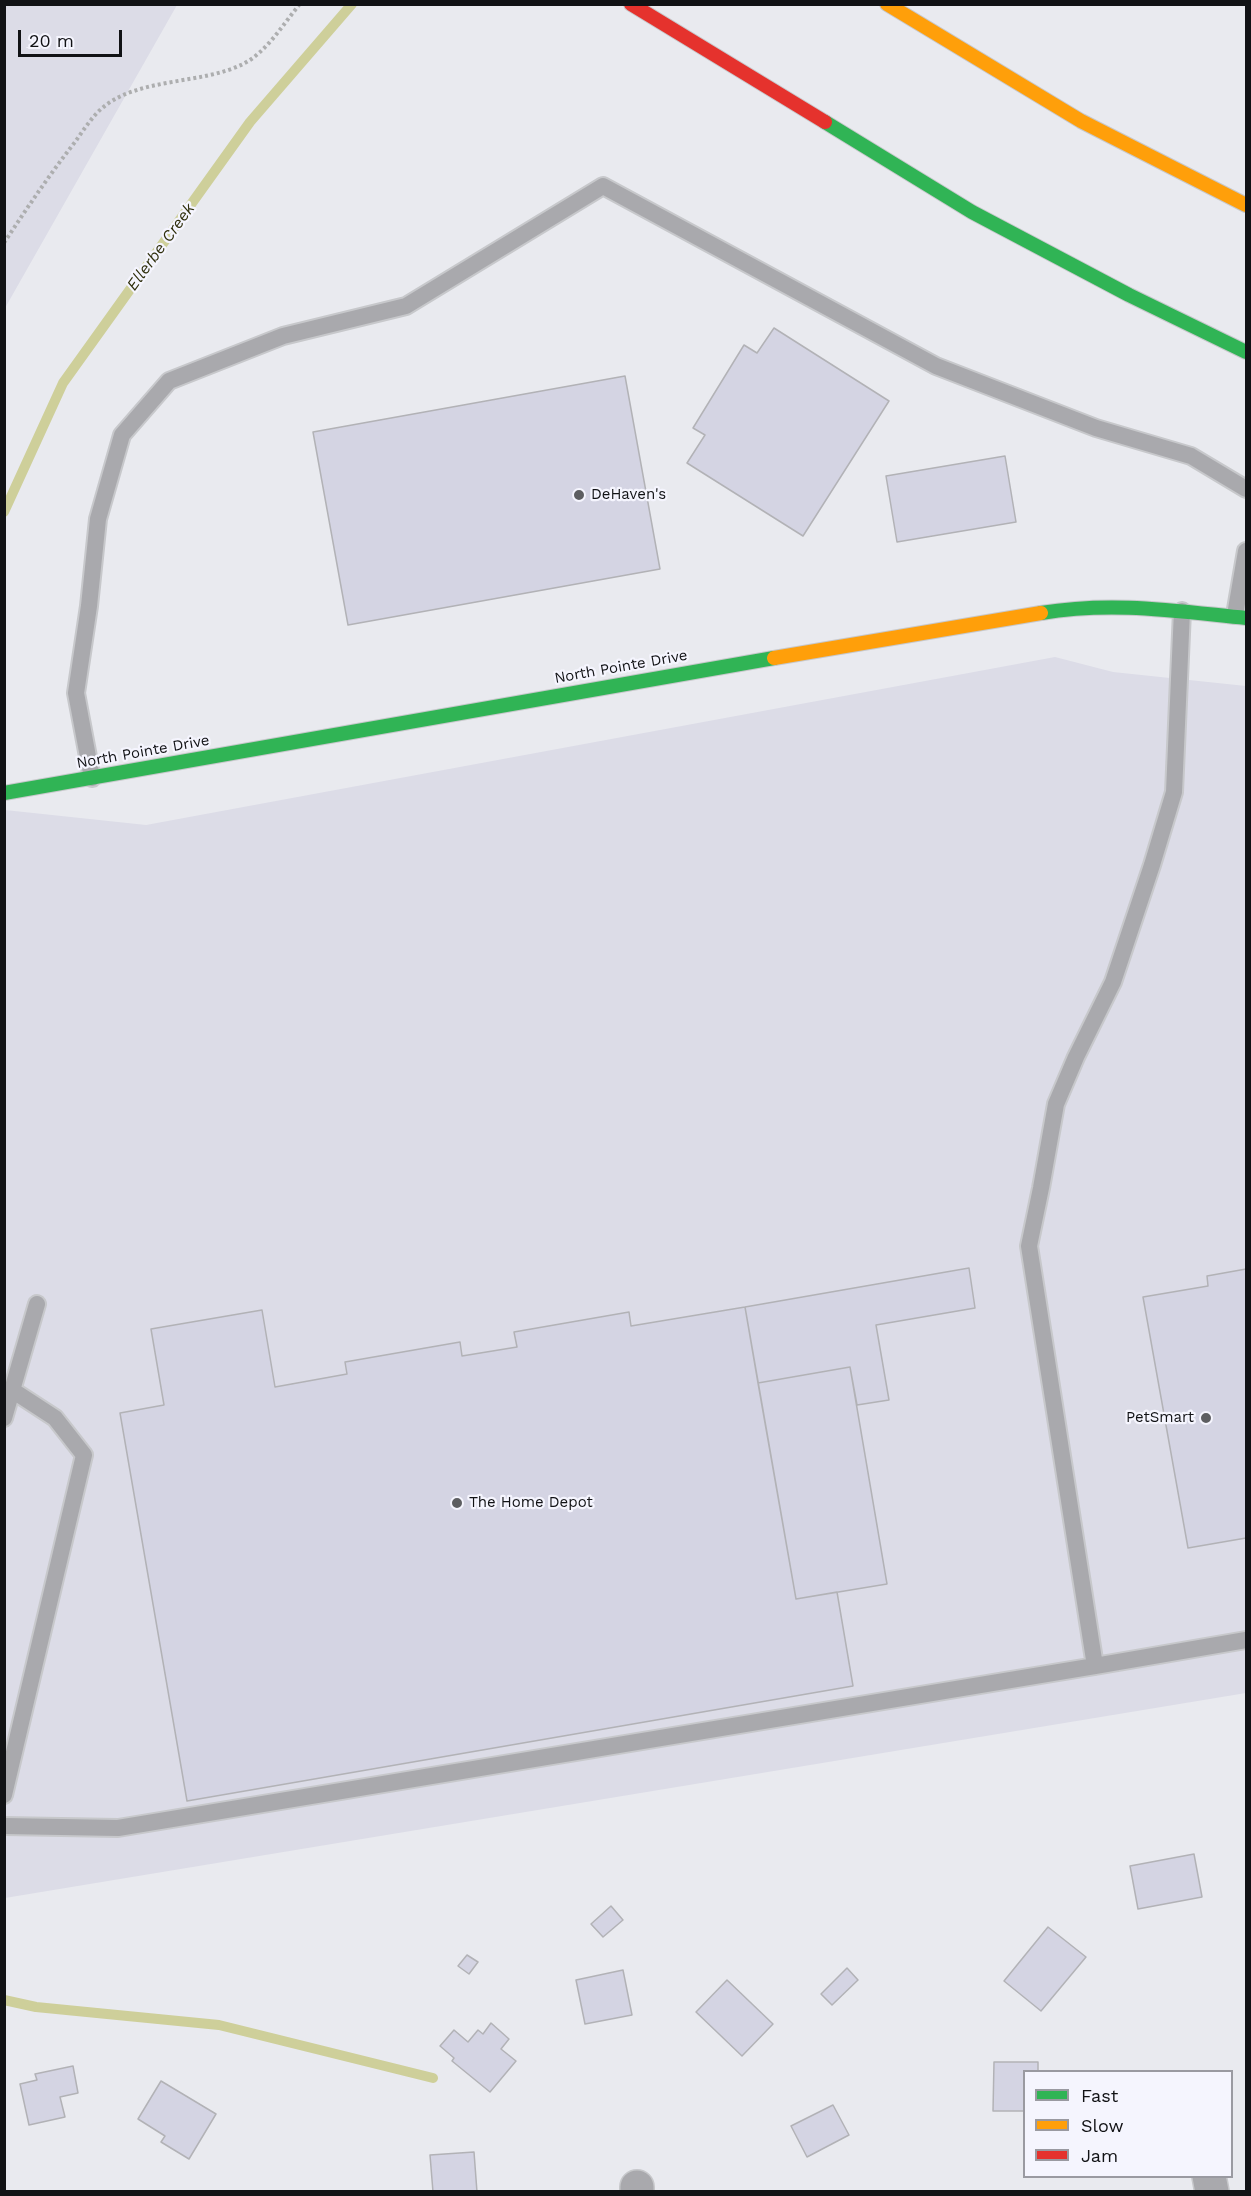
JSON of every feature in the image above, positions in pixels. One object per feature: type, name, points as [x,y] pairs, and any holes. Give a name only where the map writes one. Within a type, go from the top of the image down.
[{"type":"main road","points":[[631,4],[972,212],[1128,295],[1246,352]]},
{"type":"main road","points":[[887,4],[951,45],[1081,121],[1246,205]]},
{"type":"main road","name":"North Pointe Drive","points":[[4,794],[568,693],[1059,610],[1131,606],[1241,617]]},
{"type":"lane","points":[[92,777],[76,693],[89,606],[98,519],[122,435],[169,381],[283,336],[406,306],[603,186],[936,366],[1096,428],[1191,456],[1246,489]]},
{"type":"lane","points":[[1241,617],[1246,551]]},
{"type":"lane","points":[[1095,1666],[1029,1246],[1056,1104],[1113,982],[1174,792],[1182,611]]},
{"type":"lane","points":[[4,1418],[37,1304]]},
{"type":"lane","points":[[4,1796],[84,1455],[55,1418],[12,1390]]},
{"type":"lane","points":[[4,1826],[118,1828],[1246,1640]]},
{"type":"path","points":[[4,243],[45,181],[101,109],[143,88],[198,78],[244,64],[258,53],[300,4]]},
{"type":"shaded area","points":[[4,5],[177,5],[5,308]]},
{"type":"shaded area","points":[[1055,657],[1113,672],[1246,686],[1246,1693],[5,1898],[5,810],[146,825]]},
{"type":"building","points":[[774,328],[889,401],[803,536],[687,463],[705,435],[693,428],[744,345],[757,353]]},
{"type":"building","points":[[625,376],[660,569],[348,625],[313,432]]},
{"type":"building","points":[[1005,456],[1016,522],[897,542],[886,476]]},
{"type":"building","points":[[969,1268],[975,1308],[876,1325],[889,1400],[857,1405],[850,1367],[758,1383],[745,1307]]},
{"type":"building","name":"PetSmart","points":[[1246,1269],[1246,1538],[1188,1548],[1143,1297],[1208,1286],[1207,1276]]},
{"type":"building","name":"The Home Depot","points":[[745,1307],[796,1599],[837,1592],[853,1686],[187,1801],[120,1413],[164,1405],[151,1329],[262,1310],[275,1387],[347,1374],[345,1362],[460,1342],[462,1356],[517,1347],[514,1332],[629,1312],[631,1326]]},
{"type":"building","points":[[850,1367],[887,1584],[796,1599],[758,1383]]},
{"type":"building","points":[[1194,1854],[1202,1897],[1138,1909],[1130,1866]]},
{"type":"building","points":[[611,1906],[623,1920],[603,1937],[591,1924]]},
{"type":"building","points":[[1048,1927],[1086,1957],[1041,2011],[1004,1981]]},
{"type":"building","points":[[467,1955],[478,1962],[469,1974],[458,1966]]},
{"type":"building","points":[[847,1968],[858,1980],[832,2005],[821,1994]]},
{"type":"building","points":[[623,1970],[632,2015],[585,2024],[576,1980]]},
{"type":"building","points":[[727,1980],[773,2024],[742,2056],[696,2012]]},
{"type":"building","points":[[491,2023],[509,2039],[501,2049],[516,2061],[490,2092],[452,2061],[454,2058],[440,2046],[454,2030],[468,2042],[478,2030],[483,2034]]},
{"type":"building","points":[[994,2062],[1038,2062],[1038,2070],[1023,2070],[1023,2111],[993,2111]]},
{"type":"building","points":[[73,2066],[78,2093],[60,2097],[65,2117],[29,2125],[20,2084],[37,2080],[35,2074]]},
{"type":"building","points":[[161,2081],[216,2114],[189,2159],[161,2142],[165,2136],[138,2119]]},
{"type":"building","points":[[833,2105],[849,2135],[807,2157],[791,2126]]},
{"type":"building","points":[[474,2152],[477,2192],[433,2192],[430,2155]]},
{"type":"waterway","name":"Ellerbe Creek","points":[[4,512],[63,383],[250,122],[352,4]]},
{"type":"waterway","points":[[4,2000],[36,2007],[219,2025],[433,2078]]},
{"type":"traffic: fast","points":[[825,122],[972,212],[1129,295],[1246,352]]},
{"type":"traffic: fast","points":[[1041,613],[1068,609],[1119,607],[1246,618]]},
{"type":"traffic: fast","points":[[4,793],[774,658]]},
{"type":"traffic: slow","points":[[887,4],[1081,121],[1246,205]]},
{"type":"traffic: slow","points":[[774,658],[1041,613]]},
{"type":"traffic: jam","points":[[631,4],[825,122]]},
{"type":"place","name":"DeHaven's","points":[[579,495]]},
{"type":"place","name":"PetSmart","points":[[1206,1418]]},
{"type":"place","name":"The Home Depot","points":[[457,1503]]}]
